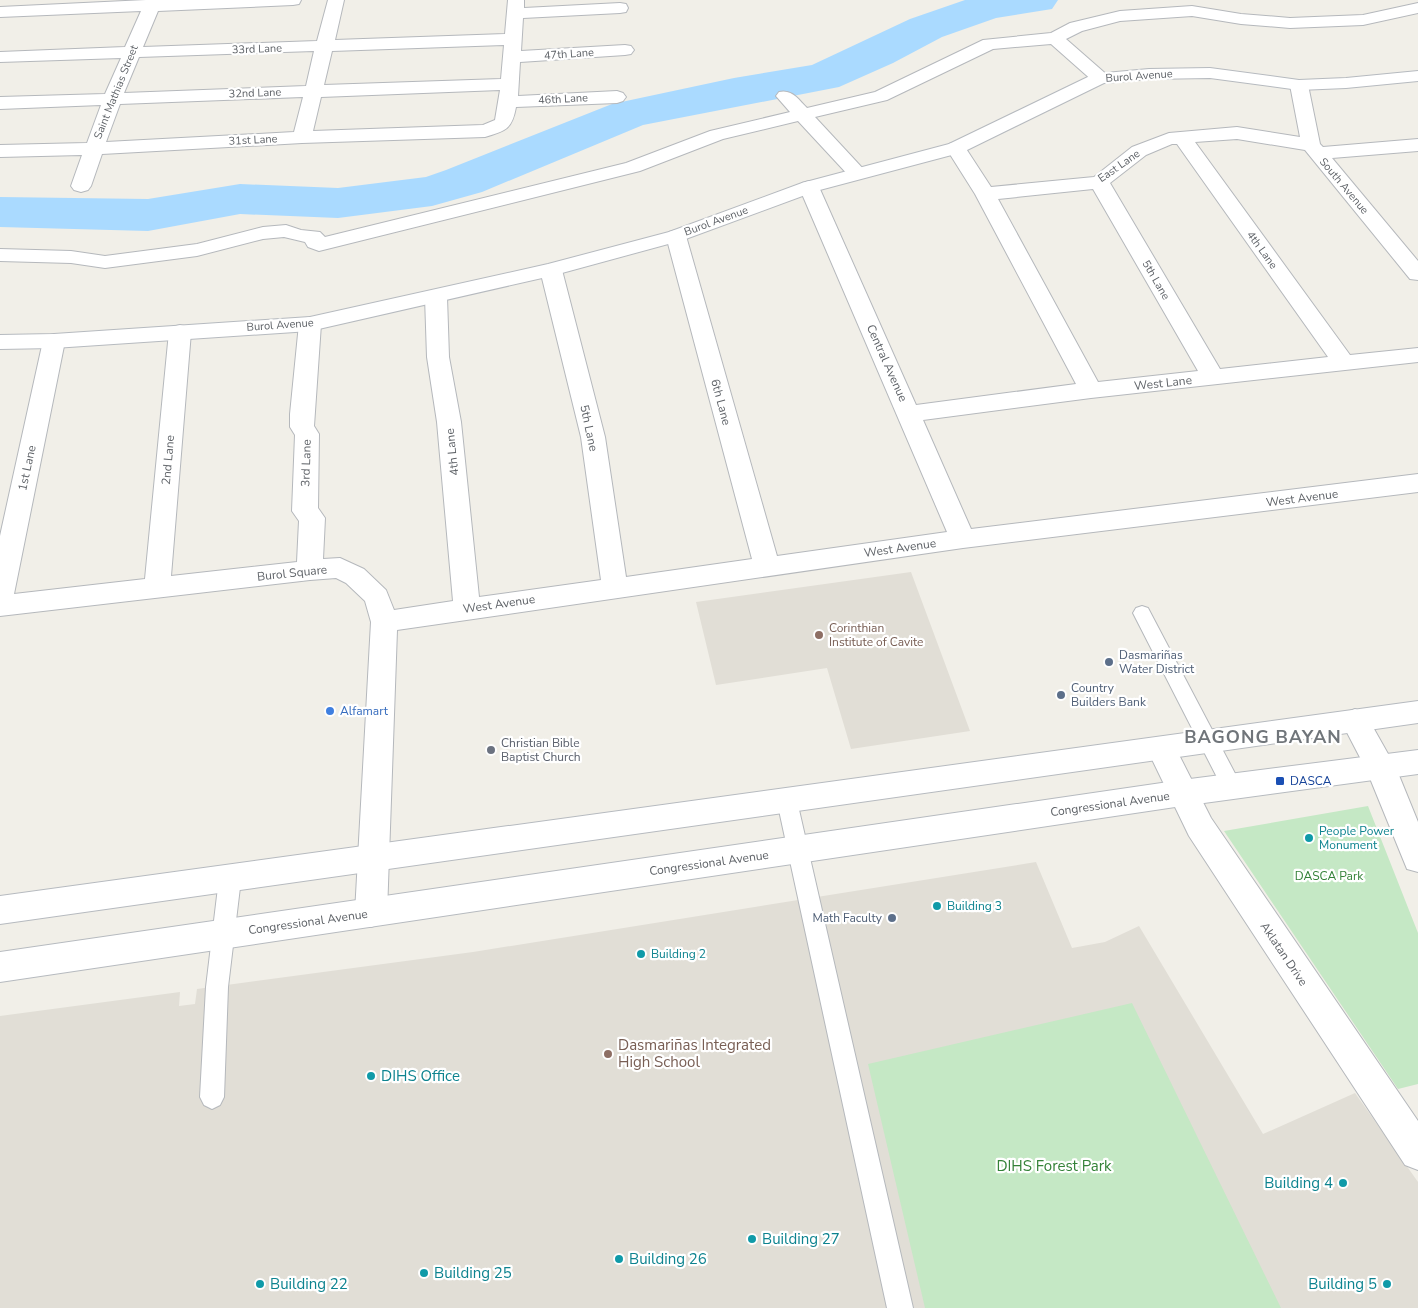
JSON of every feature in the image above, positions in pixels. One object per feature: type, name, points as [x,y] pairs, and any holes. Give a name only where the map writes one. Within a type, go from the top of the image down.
[{"type":"street","points":[[0,12],[152,3],[293,0]]},
{"type":"street","points":[[302,137],[336,0]]},
{"type":"street","name":"Saint Mathias Street","points":[[81,186],[93,149],[152,3]]},
{"type":"street","points":[[509,93],[516,6],[620,8]]},
{"type":"street","points":[[0,255],[71,257],[105,262],[197,250],[263,233],[286,231],[298,236],[313,236],[315,243],[319,245],[508,200],[633,167],[717,135],[881,96],[989,44],[1055,38],[1076,27],[1120,16],[1192,11],[1241,19],[1290,23],[1363,20],[1418,8]]},
{"type":"street","points":[[1055,38],[1100,78]]},
{"type":"street","name":"33rd Lane","points":[[0,57],[514,39]]},
{"type":"street","name":"47th Lane","points":[[512,57],[625,50]]},
{"type":"street","name":"Burol Avenue","points":[[0,342],[54,341],[310,324],[551,270],[676,236],[810,187],[956,148],[1100,78],[1149,74],[1210,73],[1299,85],[1346,83],[1418,76]]},
{"type":"street","name":"South Avenue","points":[[1299,85],[1314,149],[1418,274]]},
{"type":"street","name":"32nd Lane","points":[[0,103],[313,91],[509,93]]},
{"type":"street","name":"46th Lane","points":[[509,93],[617,97]]},
{"type":"street","name":"31st Lane","points":[[0,151],[93,149],[302,137],[486,130],[497,128],[504,122],[509,93]]},
{"type":"street","points":[[785,96],[857,173]]},
{"type":"street","name":"East Lane","points":[[985,194],[1098,182],[1139,150],[1169,139],[1237,133],[1314,149],[1418,145]]},
{"type":"street","name":"4th Lane","points":[[1182,138],[1343,362]]},
{"type":"street","points":[[956,148],[985,194],[1091,390]]},
{"type":"street","name":"5th Lane","points":[[1098,182],[1214,378]]},
{"type":"street","name":"Central Avenue","points":[[810,187],[964,539]]},
{"type":"street","name":"6th Lane","points":[[676,236],[767,568]]},
{"type":"street","name":"5th Lane","points":[[551,270],[593,437],[615,588]]},
{"type":"street","name":"4th Lane","points":[[436,297],[438,358],[449,422],[468,608]]},
{"type":"street","name":"3rd Lane","points":[[310,324],[302,414],[302,427],[307,434],[304,511],[312,518],[310,570]]},
{"type":"street","name":"2nd Lane","points":[[157,588],[180,332]]},
{"type":"street","name":"1st Lane","points":[[0,596],[54,341]]},
{"type":"street","name":"West Lane","points":[[909,414],[1091,390],[1418,355]]},
{"type":"street","name":"West Avenue","points":[[384,622],[468,608],[767,568],[964,539],[1418,484]]},
{"type":"street","name":"Burol Square","points":[[0,606],[310,570],[340,568],[355,576],[377,597],[384,622],[370,913]]},
{"type":"street","points":[[0,910],[1418,712]]},
{"type":"street","points":[[1355,721],[1381,768],[1418,859]]},
{"type":"street","name":"Aklatan Drive","points":[[1162,749],[1200,827],[1412,1132]]},
{"type":"street","name":"Congressional Avenue","points":[[0,967],[1182,793],[1418,762]]},
{"type":"lane","points":[[1142,613],[1232,787]]},
{"type":"lane","points":[[787,801],[900,1308]]},
{"type":"lane","points":[[212,1097],[217,987],[230,879]]},
{"type":"shaded area","name":"Corinthian Institute of Cavite","points":[[911,572],[970,731],[851,749],[827,668],[716,685],[696,602]]},
{"type":"shaded area","name":"Dasmariñas Integrated High School","points":[[1036,862],[1072,948],[1105,942],[1139,926],[1263,1134],[1355,1093],[1418,1182],[1418,1308],[0,1308],[0,1016],[180,992],[179,1006],[195,1004],[197,989],[473,952]]},
{"type":"green space","name":"DASCA Park","points":[[1368,806],[1418,933],[1418,1084],[1398,1089],[1224,831]]},
{"type":"green space","name":"DIHS Forest Park","points":[[1132,1003],[1281,1308],[925,1308],[868,1064]]},
{"type":"waterway","points":[[0,212],[148,215],[240,199],[338,203],[432,191],[464,181],[629,114],[734,92],[823,77],[877,53],[926,28],[989,6],[1037,0]]},
{"type":"place","name":"Corinthian Institute of Cavite","points":[[819,635]]},
{"type":"place","name":"Dasmariñas Water District","points":[[1109,662]]},
{"type":"place","name":"Country Builders Bank","points":[[1061,695]]},
{"type":"place","name":"Alfamart","points":[[330,711]]},
{"type":"place","name":"Christian Bible Baptist Church","points":[[491,750]]},
{"type":"place","name":"DASCA","points":[[1280,781]]},
{"type":"place","name":"People Power Monument","points":[[1309,838]]},
{"type":"place","name":"Building 3","points":[[937,906]]},
{"type":"place","name":"Math Faculty","points":[[892,918]]},
{"type":"place","name":"Building 2","points":[[641,954]]},
{"type":"place","name":"Dasmariñas Integrated High School","points":[[608,1054]]},
{"type":"place","name":"DIHS Office","points":[[371,1076]]},
{"type":"place","name":"Building 4","points":[[1343,1183]]},
{"type":"place","name":"Building 27","points":[[752,1239]]},
{"type":"place","name":"Building 26","points":[[619,1259]]},
{"type":"place","name":"Building 25","points":[[424,1273]]},
{"type":"place","name":"Building 22","points":[[260,1284]]},
{"type":"place","name":"Building 5","points":[[1387,1284]]},
{"type":"district","name":"BAGONG BAYAN","points":[[1263,737]]}]
